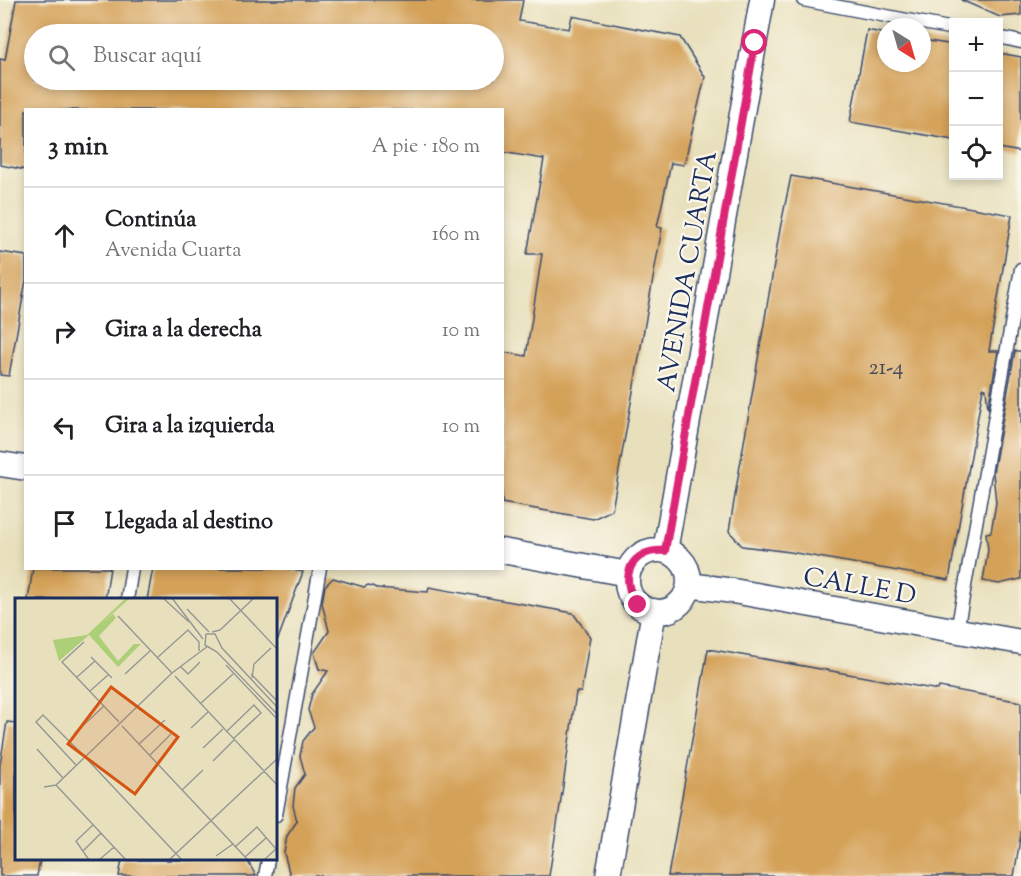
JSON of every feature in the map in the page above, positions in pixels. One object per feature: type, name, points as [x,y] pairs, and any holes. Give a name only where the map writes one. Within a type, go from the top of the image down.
[{"type":"street","name":"AVENIDA CUARTA","points":[[665,551],[762,0]]},
{"type":"street","points":[[0,464],[24,468]]},
{"type":"street","points":[[653,550],[665,551],[678,556],[682,561],[688,571],[689,585],[685,596],[678,604],[667,610],[650,611],[638,605],[631,595],[627,580],[628,574],[633,562],[641,555],[653,550]]},
{"type":"street","points":[[504,551],[628,574]]},
{"type":"street","name":"CALLE D","points":[[689,585],[1021,642]]},
{"type":"street","points":[[608,876],[654,611]]},
{"type":"lane","points":[[803,0],[949,28]]},
{"type":"lane","points":[[1003,38],[1021,42]]},
{"type":"lane","points":[[957,631],[1021,269]]},
{"type":"lane","points":[[127,598],[132,570]]},
{"type":"lane","points":[[278,804],[320,570]]},
{"type":"lane","points":[[265,876],[268,861]]},
{"type":"building","points":[[16,0],[523,0],[519,21],[569,29],[572,16],[680,37],[705,77],[684,165],[671,163],[657,227],[662,228],[612,510],[593,519],[504,503],[504,352],[526,356],[542,254],[527,254],[544,159],[504,152],[504,108],[24,108],[24,170],[0,165],[0,59],[5,60]]},
{"type":"building","points":[[961,0],[1021,0],[1021,15],[1000,17]]},
{"type":"building","points":[[867,30],[877,32],[877,72],[931,72],[931,41],[949,44],[949,139],[850,122]]},
{"type":"building","points":[[1003,54],[1021,57],[1021,152],[1003,149]]},
{"type":"building","points":[[791,176],[1012,215],[989,351],[998,351],[988,409],[986,389],[983,388],[949,580],[790,552],[742,546],[729,531]]},
{"type":"building","points":[[0,252],[24,256],[24,291],[9,376],[0,375]]},
{"type":"building","points":[[1015,351],[1021,351],[1021,579],[999,584],[983,581],[988,550],[986,533],[991,532],[996,503],[993,473]]},
{"type":"building","points":[[33,570],[110,570],[105,598],[28,598]]},
{"type":"building","points":[[153,570],[294,570],[303,572],[278,639],[278,598],[147,598]]},
{"type":"building","points":[[333,578],[364,587],[368,585],[377,588],[428,592],[429,587],[573,613],[590,637],[581,692],[576,692],[549,876],[290,876],[284,853],[287,836],[297,821],[293,806],[295,788],[305,774],[300,756],[303,741],[314,727],[308,710],[312,694],[328,671],[319,669],[314,653],[329,631],[322,603],[325,586]]},
{"type":"building","points":[[708,649],[938,690],[939,687],[1021,702],[1021,833],[1014,876],[668,876]]},
{"type":"building","points":[[7,722],[15,723],[15,861],[40,861],[37,876],[0,876],[0,765]]},
{"type":"building","points":[[122,861],[248,861],[256,876],[119,876]]},
{"type":"route","points":[[638,605],[631,595],[627,580],[630,567],[641,555],[653,550],[665,551],[755,43]]}]
